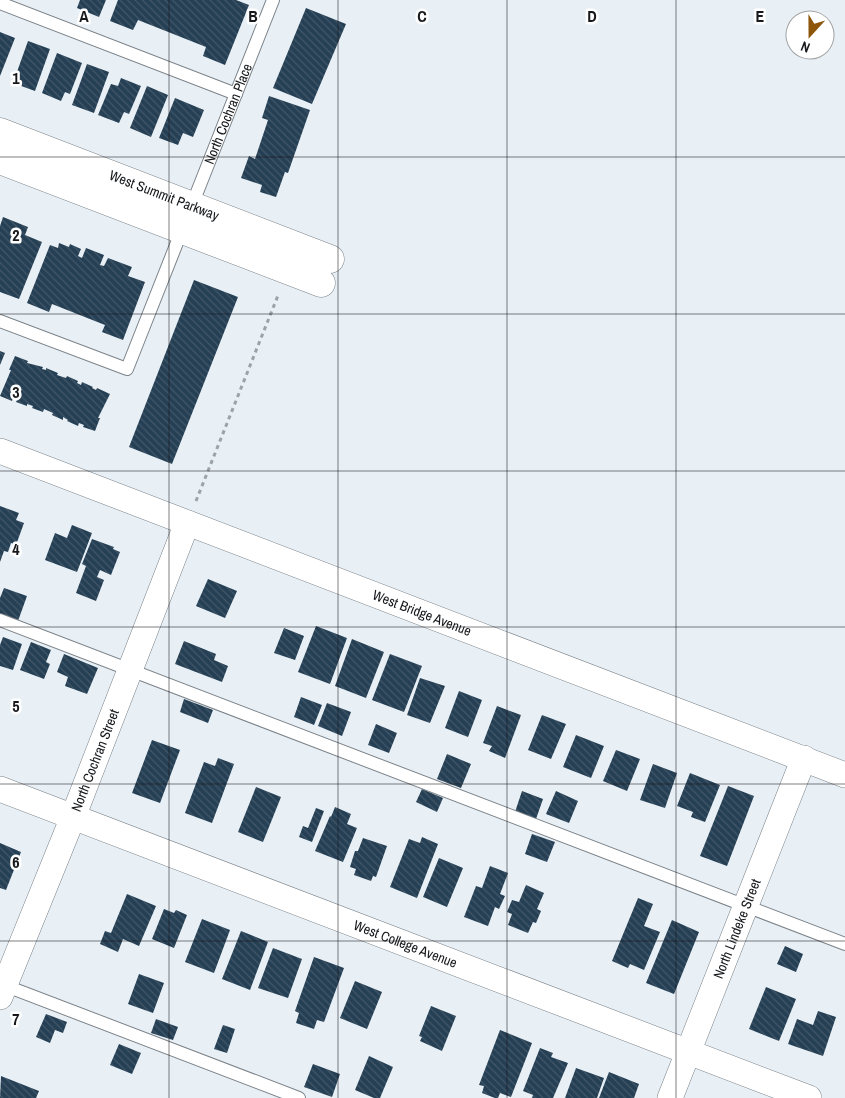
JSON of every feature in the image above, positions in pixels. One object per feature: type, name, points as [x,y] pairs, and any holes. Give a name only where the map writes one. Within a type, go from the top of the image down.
[{"type":"street","name":"West Summit Parkway","points":[[0,132],[187,217],[326,271],[288,270],[187,217],[0,160]]},
{"type":"street","name":"West Bridge Avenue","points":[[0,451],[845,775]]},
{"type":"street","name":"North Cochran Street","points":[[2,988],[73,817],[187,523]]},
{"type":"street","name":"North Lindeke Street","points":[[670,1098],[804,758]]},
{"type":"street","name":"West College Avenue","points":[[0,790],[809,1098]]},
{"type":"lane","name":"North Cochran Place","points":[[0,321],[127,369],[273,0]]},
{"type":"lane","points":[[0,3],[236,94]]},
{"type":"lane","points":[[0,620],[845,944]]},
{"type":"lane","points":[[2,988],[299,1098]]},
{"type":"path","points":[[187,523],[288,270]]},
{"type":"building","points":[[80,0],[106,0],[99,17],[77,8]]},
{"type":"building","points":[[118,0],[236,0],[249,5],[225,65],[203,56],[206,47],[138,20],[133,30],[110,21]]},
{"type":"building","points":[[306,8],[346,24],[312,104],[273,88]]},
{"type":"building","points":[[0,32],[15,38],[0,76]]},
{"type":"building","points":[[28,41],[50,49],[35,91],[13,83]]},
{"type":"building","points":[[57,53],[82,63],[70,94],[65,92],[61,101],[42,93]]},
{"type":"building","points":[[87,64],[109,72],[94,113],[72,105]]},
{"type":"building","points":[[121,78],[141,86],[129,114],[124,112],[119,123],[98,115],[111,84],[118,86]]},
{"type":"building","points":[[147,86],[168,95],[151,137],[130,128]]},
{"type":"building","points":[[269,96],[310,110],[288,173],[285,172],[276,197],[260,192],[262,185],[241,178],[249,156],[255,159],[268,120],[262,118]]},
{"type":"building","points":[[175,98],[204,110],[193,137],[183,133],[178,145],[159,138]]},
{"type":"building","points":[[3,217],[28,227],[25,235],[42,242],[19,299],[0,292],[0,226]]},
{"type":"building","points":[[59,243],[69,247],[70,244],[81,249],[78,256],[82,258],[86,248],[104,255],[100,265],[104,266],[108,258],[132,267],[128,276],[145,282],[123,340],[102,332],[105,325],[52,304],[49,312],[27,303],[50,245],[58,248]]},
{"type":"building","points":[[194,280],[238,297],[172,464],[129,447]]},
{"type":"building","points":[[0,351],[5,353],[0,365]]},
{"type":"building","points":[[15,356],[28,361],[27,363],[43,367],[42,369],[46,370],[46,368],[58,373],[57,375],[66,378],[67,376],[78,381],[77,383],[81,385],[82,382],[96,390],[97,388],[110,394],[98,418],[100,418],[95,431],[83,427],[84,425],[79,423],[78,426],[63,417],[63,420],[44,409],[43,412],[32,408],[33,406],[16,402],[17,400],[13,398],[12,401],[0,396]]},
{"type":"building","points":[[0,506],[19,513],[16,520],[24,523],[16,545],[11,543],[8,552],[4,551],[0,562]]},
{"type":"building","points":[[72,525],[92,533],[77,572],[45,560],[55,533],[67,538]]},
{"type":"building","points":[[92,539],[114,547],[113,549],[120,552],[111,575],[100,570],[97,577],[104,580],[96,601],[76,593],[86,566],[82,564]]},
{"type":"building","points":[[208,579],[237,591],[225,618],[196,606]]},
{"type":"building","points":[[4,588],[27,596],[18,621],[0,614],[0,598]]},
{"type":"building","points":[[316,626],[347,638],[330,684],[298,672]]},
{"type":"building","points":[[284,628],[304,636],[295,660],[274,653]]},
{"type":"building","points":[[3,637],[22,644],[13,670],[0,666],[0,645]]},
{"type":"building","points":[[352,639],[384,652],[366,698],[335,686]]},
{"type":"building","points":[[184,641],[216,654],[214,660],[228,666],[222,682],[175,664]]},
{"type":"building","points":[[31,642],[51,650],[46,662],[50,664],[44,679],[20,670]]},
{"type":"building","points":[[64,654],[98,668],[87,694],[65,686],[68,677],[57,672]]},
{"type":"building","points":[[390,654],[422,666],[404,712],[372,700]]},
{"type":"building","points":[[420,678],[445,686],[430,723],[407,715]]},
{"type":"building","points":[[459,691],[482,700],[468,737],[445,728]]},
{"type":"building","points":[[301,697],[322,705],[314,725],[294,717]]},
{"type":"building","points":[[184,699],[213,710],[208,723],[180,712]]},
{"type":"building","points":[[327,703],[351,712],[342,736],[318,726]]},
{"type":"building","points":[[497,706],[521,715],[505,758],[489,751],[492,746],[483,743]]},
{"type":"building","points":[[542,715],[566,724],[551,759],[528,750]]},
{"type":"building","points":[[376,724],[397,733],[389,753],[368,745]]},
{"type":"building","points":[[576,735],[604,746],[591,778],[563,767]]},
{"type":"building","points":[[152,740],[180,750],[160,803],[132,793]]},
{"type":"building","points":[[616,750],[640,759],[627,791],[603,781]]},
{"type":"building","points":[[447,754],[471,764],[461,788],[437,779]]},
{"type":"building","points":[[218,758],[234,764],[212,823],[185,813],[204,762],[215,766]]},
{"type":"building","points":[[653,764],[677,773],[665,808],[640,800]]},
{"type":"building","points":[[690,773],[720,785],[705,822],[691,817],[693,812],[677,806]]},
{"type":"building","points":[[728,786],[754,796],[727,866],[700,856]]},
{"type":"building","points":[[256,787],[281,797],[263,842],[238,832]]},
{"type":"building","points":[[422,789],[443,798],[437,812],[416,802]]},
{"type":"building","points":[[522,791],[543,799],[536,819],[515,812]]},
{"type":"building","points":[[556,791],[578,801],[569,823],[546,814]]},
{"type":"building","points":[[335,807],[351,814],[347,824],[357,828],[343,862],[315,851]]},
{"type":"building","points":[[316,808],[324,811],[312,842],[299,837],[303,826],[308,828]]},
{"type":"building","points":[[532,834],[555,842],[547,862],[525,854]]},
{"type":"building","points":[[422,837],[438,844],[417,898],[390,887],[409,839],[420,843]]},
{"type":"building","points":[[363,838],[387,846],[376,877],[373,876],[371,881],[354,875],[356,869],[350,867],[355,851],[358,851]]},
{"type":"building","points":[[0,843],[21,852],[6,890],[0,888]]},
{"type":"building","points":[[439,858],[463,868],[447,907],[423,897]]},
{"type":"building","points":[[490,866],[508,873],[500,894],[505,896],[499,909],[495,907],[488,926],[464,917],[476,886],[482,888]]},
{"type":"building","points":[[526,885],[544,893],[537,909],[541,911],[536,923],[533,922],[528,933],[508,925],[512,914],[507,912],[512,900],[519,902]]},
{"type":"building","points":[[127,894],[156,906],[139,946],[123,939],[118,952],[100,944],[105,931],[111,933]]},
{"type":"building","points":[[638,898],[653,904],[644,926],[660,932],[644,970],[630,964],[628,968],[612,961]]},
{"type":"building","points":[[164,909],[174,913],[176,910],[187,915],[174,948],[152,939]]},
{"type":"building","points":[[202,919],[230,930],[214,973],[185,962]]},
{"type":"building","points":[[672,920],[699,932],[674,994],[646,983]]},
{"type":"building","points":[[241,931],[268,942],[250,990],[222,979]]},
{"type":"building","points":[[785,946],[803,954],[796,972],[777,964]]},
{"type":"building","points":[[273,948],[302,959],[288,998],[258,988]]},
{"type":"building","points":[[314,957],[344,968],[324,1022],[317,1020],[314,1029],[296,1023],[299,1013],[295,1011]]},
{"type":"building","points":[[139,974],[164,983],[153,1013],[128,1004]]},
{"type":"building","points":[[355,981],[382,992],[367,1029],[340,1018]]},
{"type":"building","points":[[766,987],[796,999],[779,1041],[749,1029]]},
{"type":"building","points":[[431,1006],[456,1016],[442,1051],[420,1041],[422,1037],[419,1036]]},
{"type":"building","points":[[818,1011],[836,1017],[823,1056],[788,1044],[797,1019],[813,1025]]},
{"type":"building","points":[[46,1014],[67,1022],[63,1033],[55,1030],[50,1043],[36,1037]]},
{"type":"building","points":[[156,1019],[178,1027],[173,1040],[151,1033]]},
{"type":"building","points":[[223,1025],[235,1029],[227,1053],[214,1049]]},
{"type":"building","points":[[500,1030],[532,1043],[511,1097],[500,1093],[498,1098],[495,1098],[482,1093],[484,1086],[479,1085]]},
{"type":"building","points":[[119,1044],[141,1053],[132,1074],[110,1065]]},
{"type":"building","points":[[540,1048],[553,1053],[551,1057],[568,1063],[553,1098],[532,1098],[533,1095],[523,1091]]},
{"type":"building","points":[[369,1056],[393,1067],[380,1098],[374,1098],[355,1090]]},
{"type":"building","points":[[313,1064],[340,1074],[332,1097],[304,1087]]},
{"type":"building","points":[[576,1068],[604,1078],[597,1098],[565,1098]]},
{"type":"building","points":[[609,1072],[639,1084],[634,1098],[599,1098]]},
{"type":"building","points":[[1,1076],[39,1091],[36,1098],[0,1098]]}]
